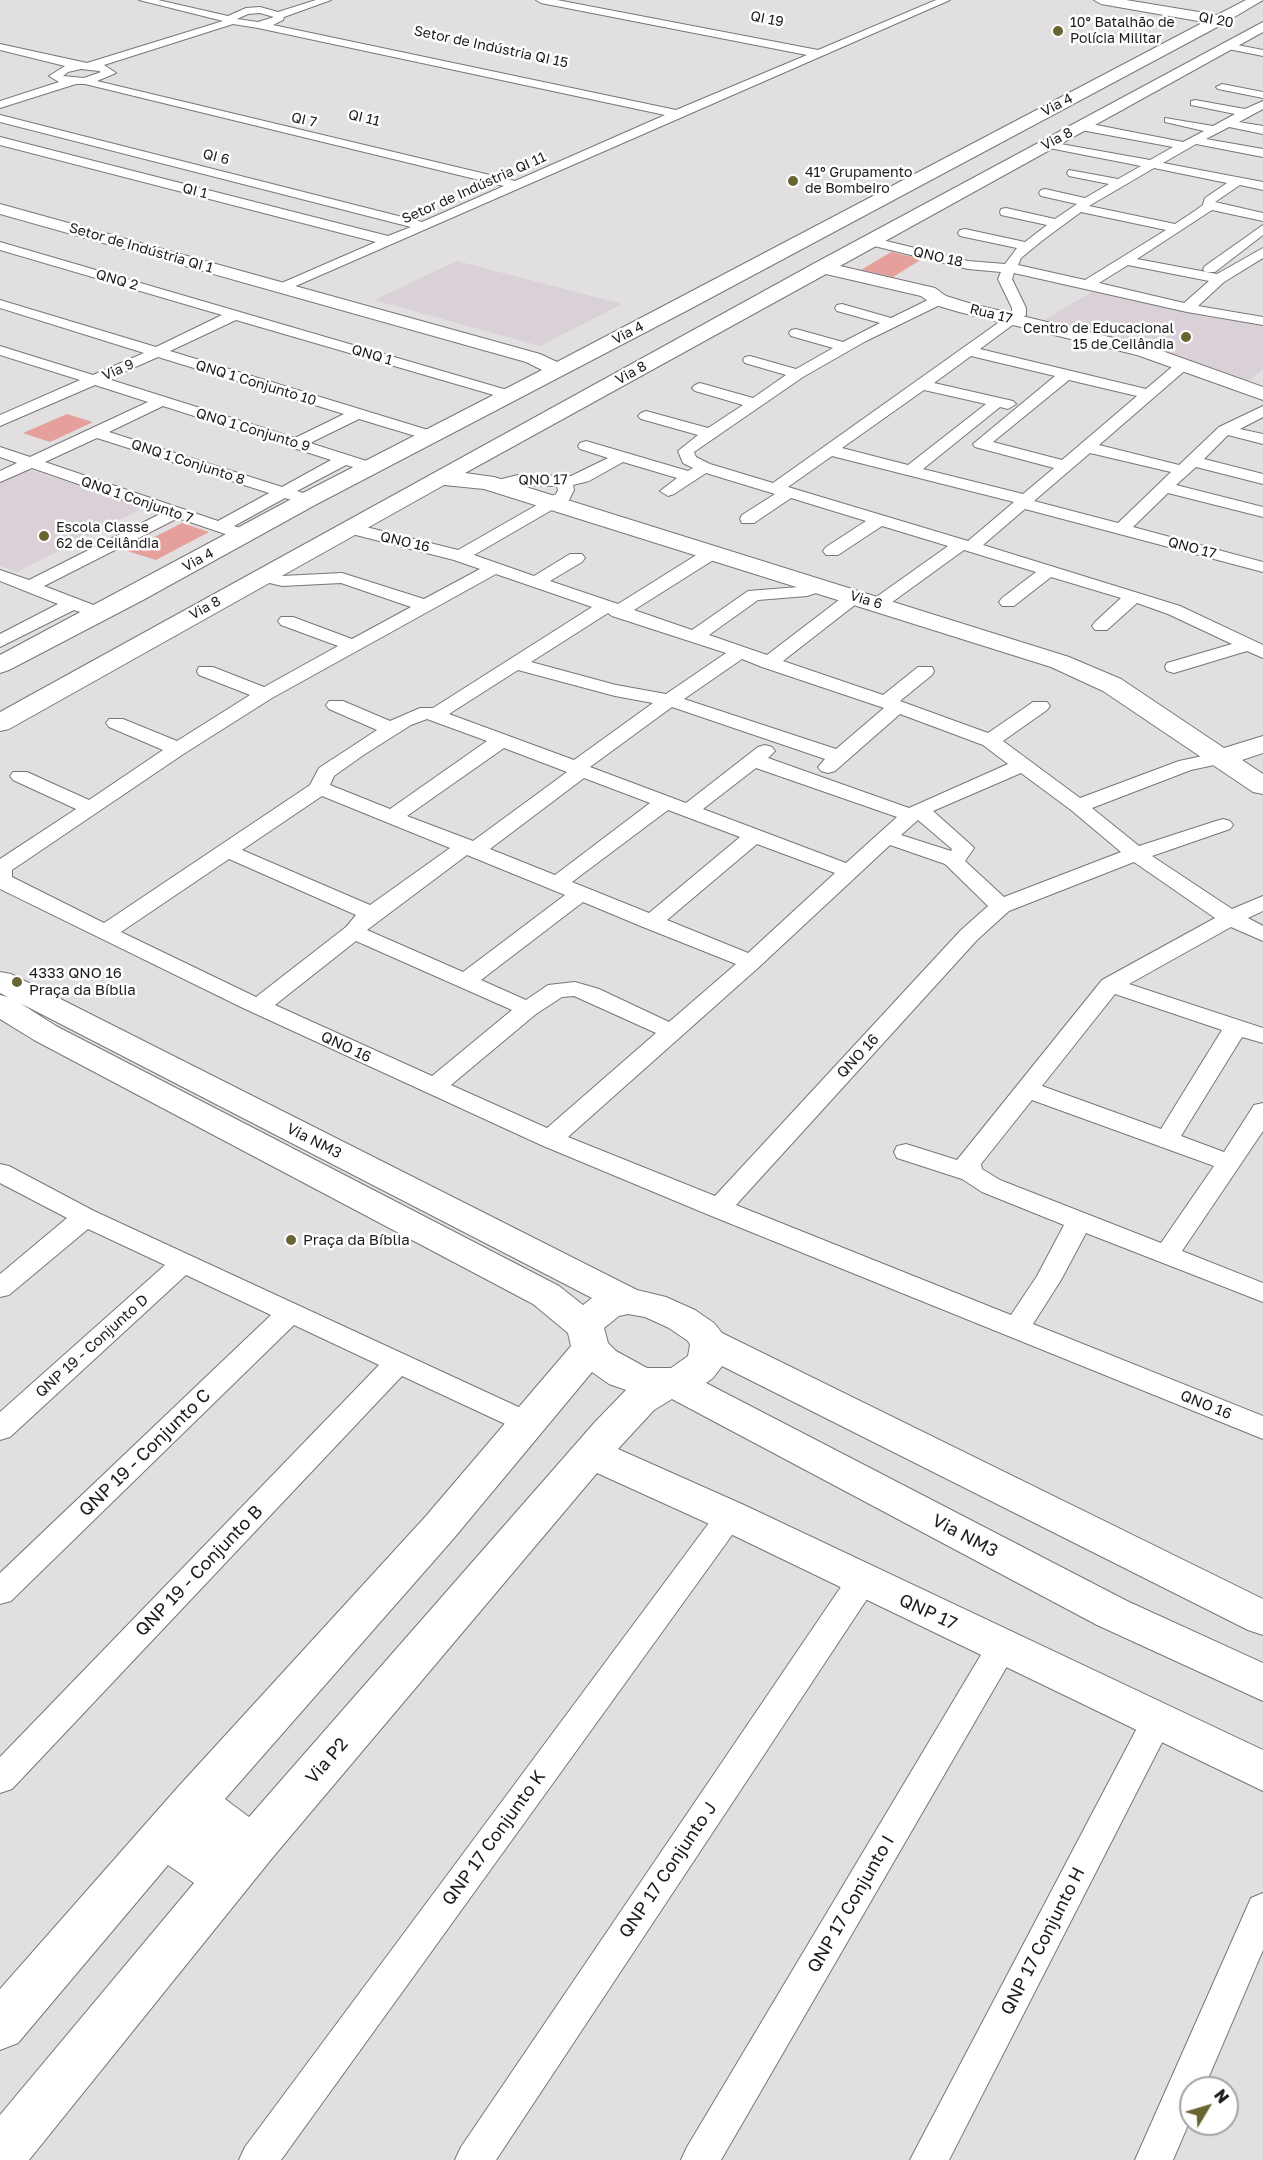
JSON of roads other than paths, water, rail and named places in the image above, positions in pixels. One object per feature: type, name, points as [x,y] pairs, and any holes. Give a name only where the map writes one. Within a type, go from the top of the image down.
[{"type":"main road","name":"QI 20","points":[[1101,0],[1176,4],[1218,20],[1261,26]]},
{"type":"main road","name":"Via 4","points":[[0,665],[307,500],[681,306],[1256,0]]},
{"type":"main road","points":[[1176,4],[1236,10]]},
{"type":"main road","name":"Via 8","points":[[0,723],[155,635],[1261,26]]},
{"type":"main road","points":[[1113,76],[1164,80]]},
{"type":"main road","points":[[1113,76],[1141,85],[1146,90]]},
{"type":"main road","points":[[899,188],[946,199]]},
{"type":"main road","name":"Setor de Indústria QI 1","points":[[0,209],[282,288]]},
{"type":"main road","name":"Rua 17","points":[[822,267],[928,292],[939,300],[1014,320],[1124,345],[1184,364],[1263,394]]},
{"type":"main road","points":[[282,288],[533,358],[556,371]]},
{"type":"main road","points":[[681,306],[682,315],[692,320],[725,322]]},
{"type":"main road","points":[[648,322],[681,327],[687,332],[688,342]]},
{"type":"main road","points":[[533,358],[574,361]]},
{"type":"main road","points":[[465,465],[468,471],[491,484]]},
{"type":"main road","name":"Via 6","points":[[441,478],[559,492],[712,553],[1035,653],[1091,674],[1112,685],[1263,786]]},
{"type":"main road","points":[[134,595],[164,610],[188,618]]},
{"type":"main road","points":[[98,614],[134,622],[155,635]]},
{"type":"main road","points":[[1221,758],[1263,744]]},
{"type":"main road","name":"Via NM3","points":[[0,981],[628,1301]]},
{"type":"main road","name":"Via NM3","points":[[0,1005],[45,1033],[546,1295],[588,1338]]},
{"type":"main road","points":[[0,2026],[194,1801],[440,1527],[528,1423],[588,1338],[595,1313],[608,1306],[628,1301],[653,1306],[682,1319],[701,1332],[709,1342],[907,1443],[1263,1618]]},
{"type":"main road","points":[[588,1338],[603,1361],[623,1374],[645,1382],[670,1382],[684,1378],[700,1368],[707,1359],[709,1342]]},
{"type":"main road","name":"Via NM3","points":[[670,1382],[1112,1613],[1263,1683]]},
{"type":"main road","name":"Via P2","points":[[0,2155],[257,1842],[592,1454],[640,1400],[670,1382]]},
{"type":"main road","name":"QNP 17","points":[[592,1454],[730,1516],[1263,1771]]},
{"type":"main road","points":[[1112,1613],[1208,1643],[1263,1668]]},
{"type":"main road","points":[[194,1801],[224,1827],[257,1842]]},
{"type":"main road","points":[[159,1841],[179,1847],[201,1860],[225,1881]]},
{"type":"street","points":[[144,0],[677,114]]},
{"type":"street","points":[[192,0],[246,11],[260,10],[293,0]]},
{"type":"street","points":[[0,105],[113,73],[254,25],[273,22],[278,16],[326,0]]},
{"type":"street","points":[[541,0],[820,54]]},
{"type":"street","name":"QI 19","points":[[587,0],[836,47]]},
{"type":"street","name":"Setor de Indústria QI 11","points":[[282,288],[677,114],[945,0]]},
{"type":"street","name":"Setor de Indústria QI 15","points":[[260,10],[278,16],[697,106]]},
{"type":"street","points":[[0,94],[65,69],[86,66],[231,20],[246,11]]},
{"type":"street","points":[[1227,46],[1263,53]]},
{"type":"street","points":[[0,47],[113,73]]},
{"type":"street","name":"QI 7","points":[[52,74],[516,185]]},
{"type":"street","points":[[1222,87],[1263,95]]},
{"type":"street","points":[[1195,103],[1246,113]]},
{"type":"street","points":[[748,519],[829,450],[1014,320],[1020,312],[1005,279],[1007,268],[1027,246],[1083,205],[1184,146],[1263,104]]},
{"type":"street","name":"QI 6","points":[[0,118],[424,226]]},
{"type":"street","points":[[1168,120],[1215,130]]},
{"type":"street","points":[[1227,123],[1263,130]]},
{"type":"street","points":[[1081,126],[1184,146]]},
{"type":"street","name":"QI 1","points":[[0,141],[390,241]]},
{"type":"street","points":[[1197,141],[1263,153]]},
{"type":"street","points":[[1048,144],[1263,186]]},
{"type":"street","points":[[486,178],[504,176],[517,170],[541,175]]},
{"type":"street","points":[[1073,173],[1121,183]]},
{"type":"street","points":[[1209,206],[1209,201],[1238,181]]},
{"type":"street","points":[[1045,193],[1083,205],[1177,228]]},
{"type":"street","points":[[1087,285],[1209,206],[1263,217]]},
{"type":"street","points":[[1006,212],[1056,223]]},
{"type":"street","points":[[360,233],[388,227],[394,218]]},
{"type":"street","points":[[1201,275],[1263,229]]},
{"type":"street","name":"QNO 18","points":[[964,232],[1027,246]]},
{"type":"street","name":"QNO 18","points":[[870,241],[968,265],[1007,268],[1187,308],[1263,321]]},
{"type":"street","points":[[1248,241],[1263,244]]},
{"type":"street","name":"QNQ 2","points":[[0,246],[234,315]]},
{"type":"street","points":[[1187,308],[1220,279],[1263,252]]},
{"type":"street","points":[[1127,261],[1220,279]]},
{"type":"street","points":[[697,472],[686,451],[709,433],[798,374],[845,347],[939,300]]},
{"type":"street","name":"QNQ 1 Conjunto 10","points":[[0,304],[356,414]]},
{"type":"street","points":[[842,308],[894,323]]},
{"type":"street","name":"Via 9","points":[[0,421],[96,380],[234,315]]},
{"type":"street","name":"QNQ 1","points":[[234,315],[509,395]]},
{"type":"street","points":[[796,333],[845,347]]},
{"type":"street","points":[[0,350],[162,401]]},
{"type":"street","points":[[968,351],[1147,394]]},
{"type":"street","points":[[9,366],[27,358]]},
{"type":"street","points":[[750,360],[798,374]]},
{"type":"street","points":[[878,604],[967,546],[1066,466],[1184,364]]},
{"type":"street","points":[[981,444],[1066,375]]},
{"type":"street","points":[[920,384],[1025,408]]},
{"type":"street","points":[[700,388],[754,403]]},
{"type":"street","points":[[0,477],[162,401]]},
{"type":"street","name":"QNQ 1 Conjunto 9","points":[[162,401],[344,459]]},
{"type":"street","points":[[912,470],[997,402]]},
{"type":"street","points":[[1121,529],[1225,430],[1263,411]]},
{"type":"street","points":[[297,443],[356,414],[432,436]]},
{"type":"street","points":[[646,416],[709,433]]},
{"type":"street","points":[[1225,430],[1263,439]]},
{"type":"street","name":"QNQ 1 Conjunto 8","points":[[95,432],[280,492]]},
{"type":"street","points":[[951,439],[981,444],[1066,466]]},
{"type":"street","points":[[586,446],[650,465],[697,472],[782,490],[881,519],[1134,596],[1174,610],[1256,649]]},
{"type":"street","points":[[1086,447],[1263,479]]},
{"type":"street","name":"QNO 17","points":[[829,450],[912,470],[1263,567]]},
{"type":"street","points":[[0,452],[30,463]]},
{"type":"street","points":[[650,465],[687,455]]},
{"type":"street","name":"QNO 17","points":[[559,492],[621,457]]},
{"type":"street","points":[[218,528],[344,459],[370,467]]},
{"type":"street","name":"QNQ 1 Conjunto 7","points":[[30,463],[243,535]]},
{"type":"street","points":[[668,491],[697,472]]},
{"type":"street","points":[[1162,488],[1263,512]]},
{"type":"street","points":[[280,492],[307,500]]},
{"type":"street","points":[[460,556],[559,492]]},
{"type":"street","points":[[29,586],[176,513]]},
{"type":"street","points":[[832,551],[881,519]]},
{"type":"street","name":"QNO 16","points":[[350,528],[460,556],[534,584],[891,704],[990,741],[1078,806],[1136,854],[1230,918],[1263,934]]},
{"type":"street","points":[[436,714],[610,609],[712,553]]},
{"type":"street","points":[[534,584],[576,558]]},
{"type":"street","name":"QNO 16","points":[[494,568],[264,694],[91,808],[2,877],[106,932],[259,1006],[550,1139],[1263,1428]]},
{"type":"street","points":[[1008,602],[1049,570]]},
{"type":"street","points":[[0,575],[98,614]]},
{"type":"street","points":[[263,576],[282,581],[342,578],[424,605]]},
{"type":"street","points":[[694,637],[754,595],[801,592],[819,586]]},
{"type":"street","points":[[1101,626],[1134,596]]},
{"type":"street","points":[[769,663],[854,597]]},
{"type":"street","points":[[0,641],[71,604]]},
{"type":"street","points":[[294,624],[351,645]]},
{"type":"street","points":[[0,647],[19,655]]},
{"type":"street","points":[[1174,667],[1256,649]]},
{"type":"street","points":[[259,1006],[354,932],[372,914],[471,848],[669,700],[739,653]]},
{"type":"street","points":[[517,664],[615,690],[669,700],[839,757]]},
{"type":"street","points":[[206,671],[264,694]]},
{"type":"street","points":[[813,781],[925,671]]},
{"type":"street","points":[[336,705],[391,729]]},
{"type":"street","points":[[990,741],[1040,706]]},
{"type":"street","points":[[106,932],[320,788],[321,780],[326,772],[391,729],[417,714],[427,712],[848,871]]},
{"type":"street","points":[[116,723],[178,749]]},
{"type":"street","points":[[687,812],[782,738]]},
{"type":"street","points":[[392,817],[502,740]]},
{"type":"street","points":[[1078,806],[1186,765],[1221,758]]},
{"type":"street","points":[[753,760],[915,812],[963,848],[960,855],[952,860]]},
{"type":"street","points":[[550,1139],[751,962],[915,812],[1023,765]]},
{"type":"street","points":[[20,776],[91,808]]},
{"type":"street","points":[[320,788],[751,962]]},
{"type":"street","points":[[558,883],[664,803]]},
{"type":"street","name":"QNO 16","points":[[718,1209],[969,935],[1001,906],[1136,854],[1224,825]]},
{"type":"street","points":[[651,922],[754,836]]},
{"type":"street","points":[[887,837],[952,860],[1001,906]]},
{"type":"street","points":[[228,851],[372,914]]},
{"type":"street","points":[[467,980],[580,894]]},
{"type":"street","points":[[971,1173],[968,1163],[1110,985],[1230,918],[1263,903]]},
{"type":"street","points":[[354,932],[467,980],[528,1009]]},
{"type":"street","points":[[1110,985],[1263,1036]]},
{"type":"street","points":[[434,1087],[528,1009],[556,990],[575,989],[672,1032]]},
{"type":"street","points":[[1167,1139],[1236,1027]]},
{"type":"street","points":[[1026,1089],[1230,1163]]},
{"type":"street","points":[[1166,1255],[1263,1111]]},
{"type":"street","points":[[906,1152],[971,1173],[991,1186],[1263,1293]]},
{"type":"street","points":[[0,1172],[183,1263],[528,1423]]},
{"type":"street","points":[[0,1288],[85,1216]]},
{"type":"street","points":[[1016,1328],[1048,1280],[1079,1221]]},
{"type":"street","name":"QNP 19 - Conjunto D","points":[[0,1429],[183,1263]]},
{"type":"street","name":"QNP 19 - Conjunto C","points":[[0,1592],[290,1313]]},
{"type":"street","name":"QNP 19 - Conjunto B","points":[[0,1779],[398,1362]]},
{"type":"street","name":"QNP 17 Conjunto K","points":[[258,2160],[730,1516]]},
{"type":"street","name":"QNP 17 Conjunto J","points":[[474,2160],[862,1581]]},
{"type":"street","name":"QNP 17 Conjunto I","points":[[700,2160],[1002,1647]]},
{"type":"street","name":"QNP 17 Conjunto H","points":[[929,2160],[1157,1721]]},
{"type":"street","points":[[1154,2160],[1263,1909]]},
{"type":"place","name":"10° Batalhão de Polícia Militar","points":[[1058,31]]},
{"type":"place","name":"41º Grupamento de Bombeiro","points":[[793,181]]},
{"type":"place","name":"Centro de Educacional 15 de Ceilândia","points":[[1186,337]]},
{"type":"place","name":"Escola Classe 62 de Ceilândia","points":[[44,536]]},
{"type":"place","name":"4333 QNO 16 Praça da Bíblia","points":[[17,982]]},
{"type":"place","name":"Praça da Bíblia","points":[[291,1240]]}]
